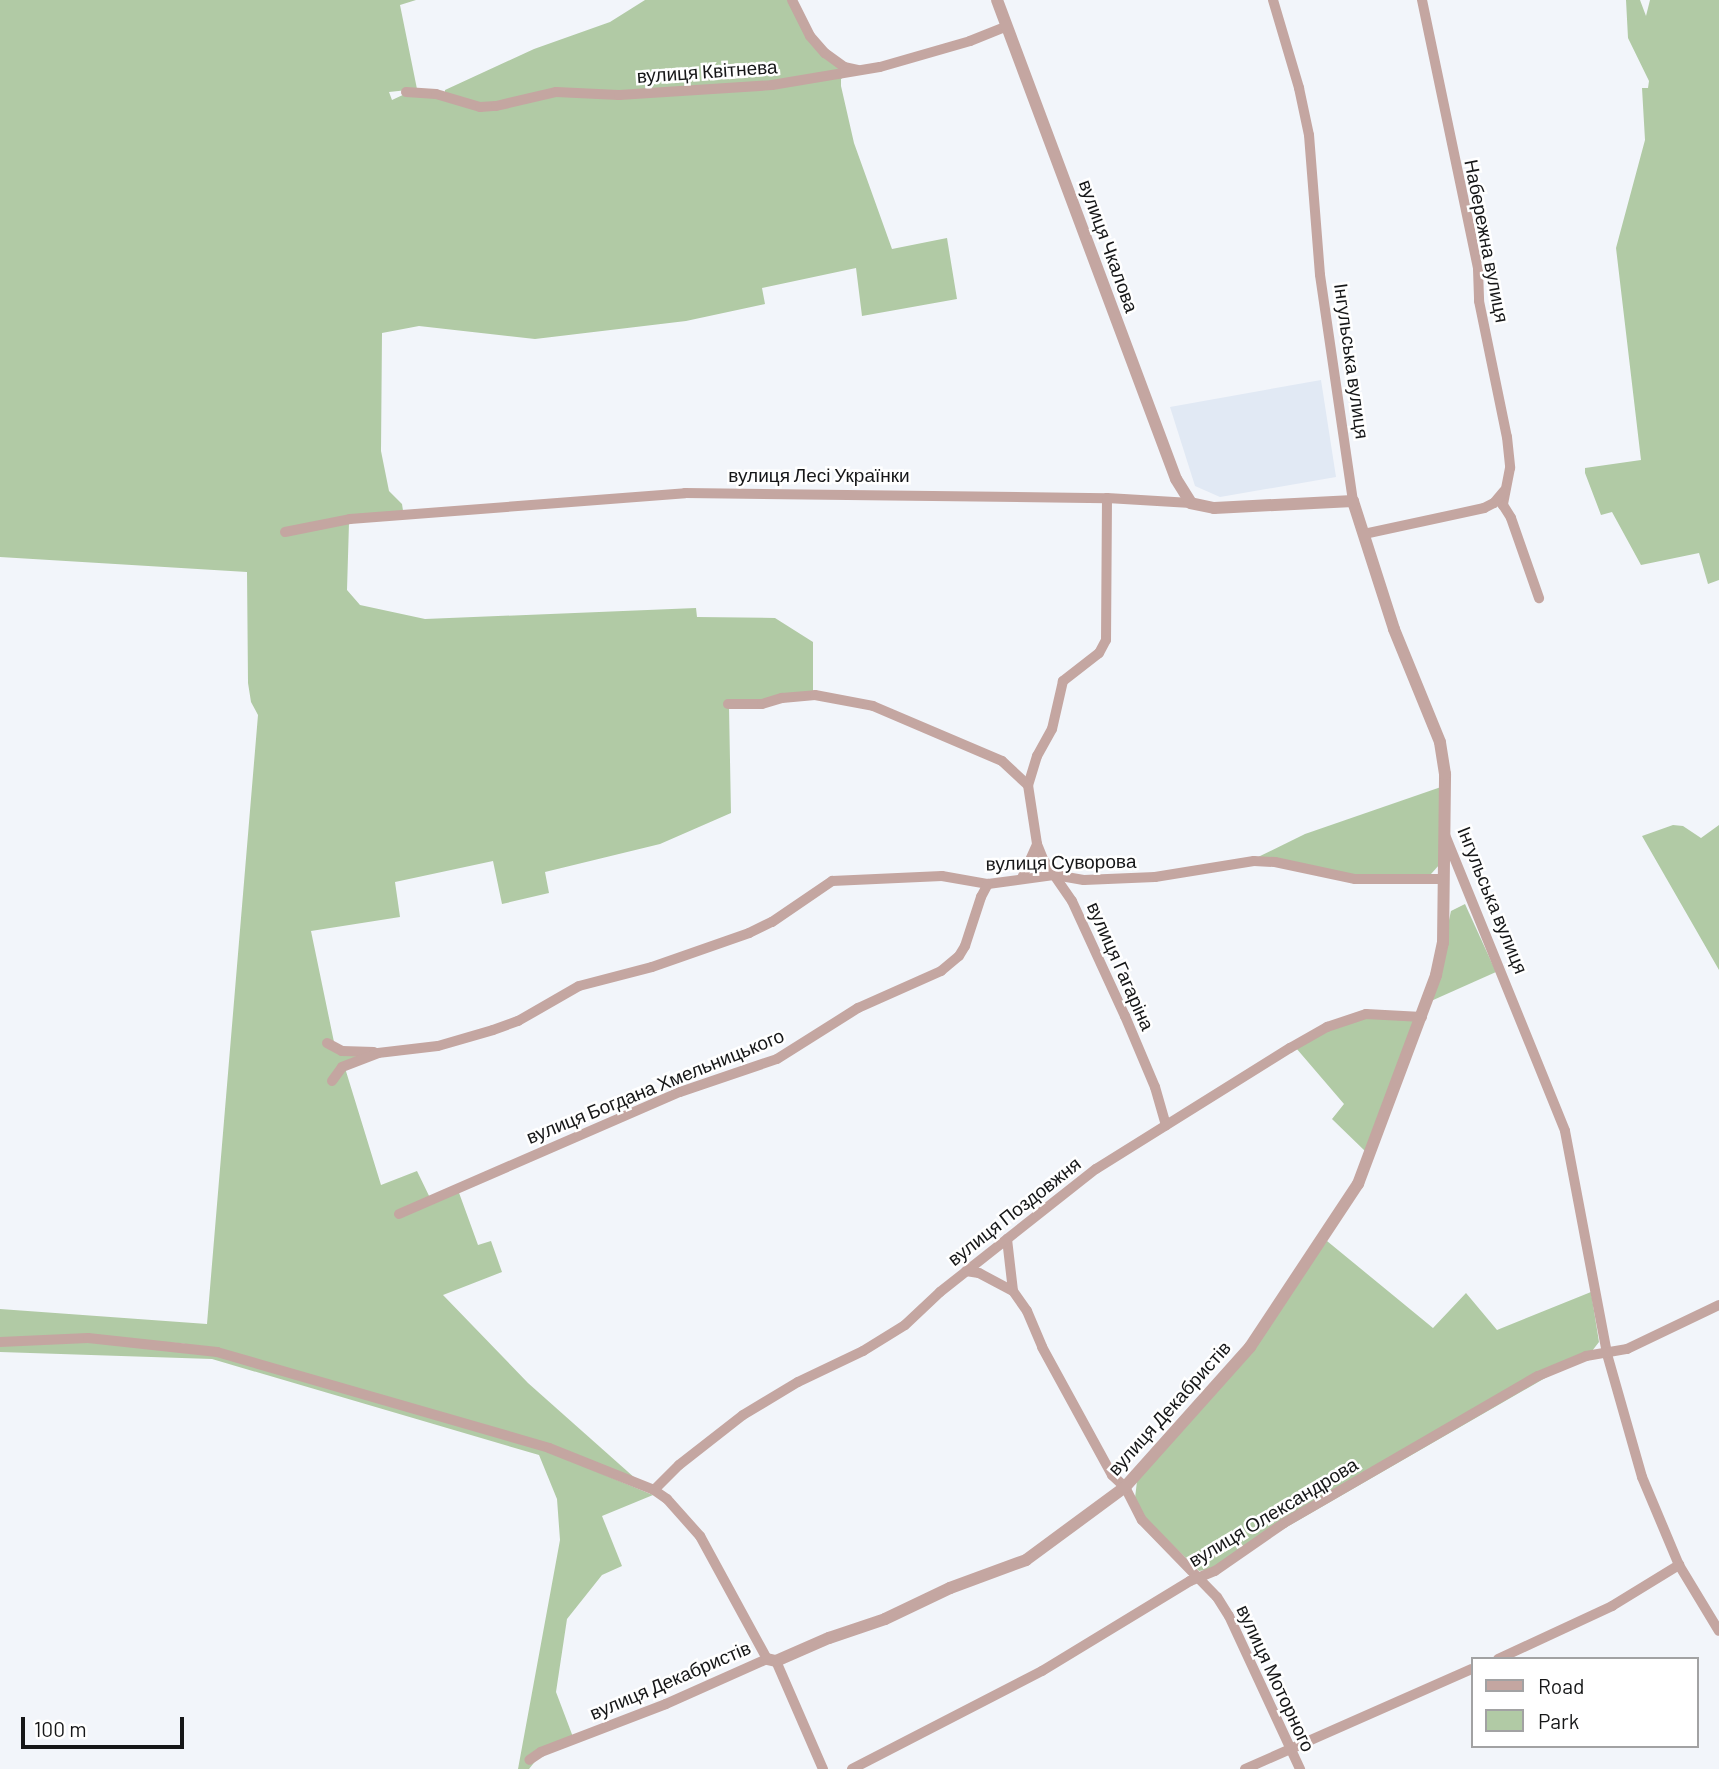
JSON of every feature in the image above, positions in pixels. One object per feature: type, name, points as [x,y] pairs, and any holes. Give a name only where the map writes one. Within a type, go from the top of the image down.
[{"type":"street","points":[[792,0],[810,36],[825,54],[844,67],[865,70]]},
{"type":"street","name":"вулиця Чкалова","points":[[997,0],[1176,479],[1191,503]]},
{"type":"street","name":"Інгульська вулиця","points":[[1273,0],[1299,88],[1309,135],[1320,275],[1353,501],[1394,629],[1440,742],[1445,774],[1443,828],[1565,1131],[1607,1354],[1642,1477],[1679,1565],[1719,1631]]},
{"type":"street","name":"Набережна вулиця","points":[[1422,0],[1478,269],[1479,301],[1507,436],[1510,468],[1503,499],[1539,598]]},
{"type":"street","name":"вулиця Квітнева","points":[[406,92],[436,94],[480,107],[496,107],[556,92],[604,95],[772,85],[865,70],[970,41],[1006,26]]},
{"type":"street","points":[[1484,508],[1494,503],[1505,489]]},
{"type":"street","name":"вулиця Лесі Українки","points":[[285,533],[350,519],[685,493],[1107,498],[1191,503],[1214,508],[1353,501]]},
{"type":"street","name":"вулиця Гагаріна","points":[[1107,498],[1105,640],[1099,653],[1063,681],[1052,729],[1037,757],[1028,785],[1037,844],[1072,901],[1125,1016],[1155,1087],[1166,1125]]},
{"type":"street","points":[[1364,534],[1484,508],[1498,506],[1506,511]]},
{"type":"street","points":[[728,704],[762,704],[782,698],[815,695],[873,706],[1002,761],[1028,785]]},
{"type":"street","name":"вулиця Декабристів","points":[[529,1760],[541,1752],[1026,1560],[1125,1488],[1250,1347],[1358,1184],[1422,1017],[1443,943],[1443,828]]},
{"type":"street","points":[[1022,878],[1037,844]]},
{"type":"street","name":"вулиця Суворова","points":[[327,1042],[342,1051],[378,1053],[438,1046],[519,1021],[579,986],[652,967],[749,933],[779,918],[819,887],[832,881],[942,876],[988,884],[1055,875],[1084,880],[1155,877],[1254,862],[1275,862],[1355,879],[1444,879]]},
{"type":"street","name":"вулиця Богдана Хмельницького","points":[[399,1214],[680,1092],[777,1059],[858,1008],[941,971],[959,956],[965,946],[988,884]]},
{"type":"street","name":"вулиця Поздовжня","points":[[654,1490],[679,1465],[743,1415],[773,1396],[886,1338],[1096,1169],[1166,1125],[1327,1027],[1366,1014],[1422,1017]]},
{"type":"street","name":"вулиця Суворова","points":[[332,1081],[342,1067],[378,1053]]},
{"type":"street","name":"вулиця Моторного","points":[[1007,1239],[1013,1291],[1027,1311],[1042,1347],[1112,1475],[1125,1488],[1142,1520],[1217,1597],[1240,1633],[1300,1769]]},
{"type":"street","points":[[966,1271],[979,1273],[1013,1291]]},
{"type":"street","name":"вулиця Олександрова","points":[[852,1769],[1042,1671],[1215,1570],[1284,1523],[1538,1376],[1586,1356],[1607,1354],[1648,1341],[1719,1305]]},
{"type":"street","points":[[0,1342],[88,1338],[217,1352],[536,1444],[654,1490],[681,1512],[700,1536],[772,1660],[823,1769]]},
{"type":"street","points":[[1502,1657],[1612,1606],[1679,1565]]},
{"type":"street","points":[[1245,1769],[1470,1670]]},
{"type":"shaded area","points":[[1321,380],[1336,477],[1220,497],[1195,486],[1170,407]]},
{"type":"green space","points":[[0,0],[416,0],[400,5],[417,89],[389,92],[392,100],[407,93],[423,93],[480,109],[574,93],[845,76],[841,79],[841,86],[854,143],[892,249],[947,238],[957,299],[862,316],[856,268],[762,288],[765,304],[686,321],[535,339],[419,326],[382,333],[381,451],[389,491],[402,504],[404,517],[349,523],[347,590],[360,605],[425,619],[696,608],[697,617],[775,618],[813,642],[813,692],[729,707],[731,813],[660,844],[545,872],[549,893],[502,904],[493,861],[395,882],[400,917],[311,931],[334,1042],[342,1048],[379,1050],[345,1068],[381,1185],[417,1171],[432,1202],[458,1190],[478,1245],[491,1241],[502,1272],[443,1295],[528,1383],[636,1479],[217,1349],[179,1343],[0,1339],[0,1309],[207,1324],[258,715],[251,702],[248,683],[247,572],[0,557]]},
{"type":"green space","points":[[645,0],[790,0],[808,37],[842,71],[793,80],[618,93],[574,90],[480,105],[445,93],[445,90],[534,49],[610,22]]},
{"type":"green space","points":[[1626,0],[1640,0],[1646,16],[1650,0],[1719,0],[1719,580],[1708,584],[1699,553],[1641,565],[1612,512],[1601,515],[1585,473],[1585,468],[1641,460],[1616,248],[1645,140],[1642,88],[1648,88],[1649,81],[1628,38]]},
{"type":"green space","points":[[1441,787],[1440,864],[1431,874],[1423,877],[1355,876],[1256,858],[1305,834]]},
{"type":"green space","points":[[1673,825],[1683,826],[1701,838],[1719,825],[1719,970],[1642,836]]},
{"type":"green space","points":[[1465,904],[1496,972],[1431,1001],[1451,911]]},
{"type":"green space","points":[[1366,1017],[1415,1021],[1366,1152],[1332,1119],[1344,1104],[1296,1048],[1329,1030]]},
{"type":"green space","points":[[1327,1241],[1433,1328],[1466,1293],[1497,1330],[1591,1292],[1599,1342],[1592,1351],[1214,1569],[1199,1571],[1145,1518],[1135,1498],[1137,1481]]},
{"type":"green space","points":[[72,1340],[208,1352],[547,1451],[653,1495],[602,1516],[622,1566],[602,1575],[567,1619],[556,1692],[573,1737],[541,1754],[529,1769],[518,1769],[560,1540],[557,1499],[539,1455],[212,1359],[0,1352],[0,1344]]}]
